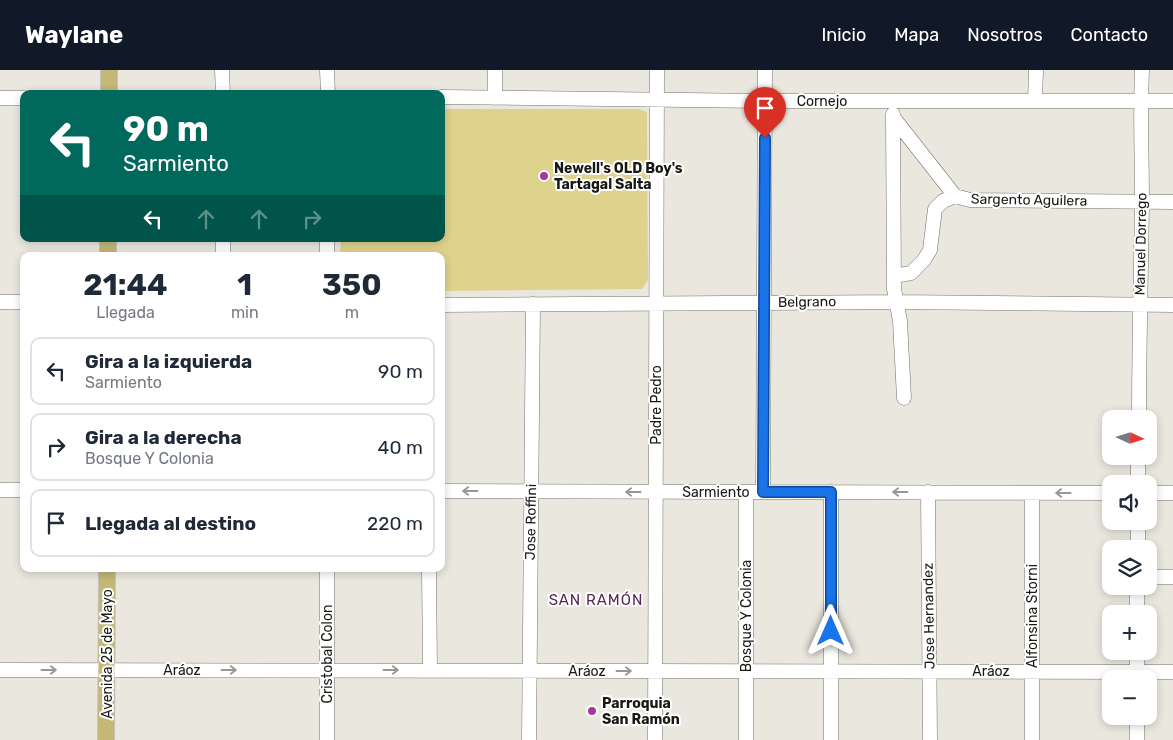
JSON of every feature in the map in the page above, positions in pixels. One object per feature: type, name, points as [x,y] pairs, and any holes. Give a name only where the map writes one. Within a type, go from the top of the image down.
[{"type":"main road","points":[[109,70],[109,90]]},
{"type":"main road","name":"Avenida 25 de Mayo","points":[[106,740],[107,572]]},
{"type":"street","points":[[222,70],[223,90]]},
{"type":"street","points":[[327,70],[328,90]]},
{"type":"street","points":[[495,70],[495,98]]},
{"type":"street","name":"Padre Pedro","points":[[655,740],[657,70]]},
{"type":"street","points":[[763,492],[765,70]]},
{"type":"street","points":[[1036,70],[1036,101]]},
{"type":"street","name":"Manuel Dorrego","points":[[1138,410],[1142,202],[1142,70]]},
{"type":"street","name":"Cornejo","points":[[445,97],[766,101],[1173,101]]},
{"type":"street","points":[[0,98],[20,98]]},
{"type":"street","points":[[893,101],[894,289],[900,321],[904,398]]},
{"type":"street","name":"Sargento Aguilera","points":[[893,117],[956,196],[970,200],[1173,202]]},
{"type":"street","points":[[894,276],[911,273],[924,260],[930,250],[935,209],[943,201],[956,196]]},
{"type":"street","points":[[0,302],[20,302]]},
{"type":"street","name":"Belgrano","points":[[445,305],[897,302],[1173,305]]},
{"type":"street","name":"Jose Roffini","points":[[529,740],[533,304]]},
{"type":"street","points":[[0,490],[20,490]]},
{"type":"street","name":"Sarmiento","points":[[445,491],[1102,493]]},
{"type":"street","name":"Bosque Y Colonia","points":[[746,492],[746,740]]},
{"type":"street","points":[[831,492],[831,740]]},
{"type":"street","name":"Jose Hernandez","points":[[928,492],[930,740]]},
{"type":"street","name":"Alfonsina Storni","points":[[1032,493],[1032,740]]},
{"type":"street","points":[[1157,493],[1173,493]]},
{"type":"street","name":"Cristobal Colon","points":[[327,572],[327,740]]},
{"type":"street","points":[[429,572],[430,670]]},
{"type":"street","points":[[1157,577],[1173,577]]},
{"type":"street","name":"Aráoz","points":[[0,670],[930,671],[1102,674]]},
{"type":"street","name":"Aráoz","points":[[1157,673],[1173,672]]},
{"type":"street","points":[[1137,725],[1137,740]]},
{"type":"shaded area","name":"Newell's OLD Boy's Tartagal Salta","points":[[445,109],[639,109],[647,112],[648,280],[642,289],[445,291],[445,252],[340,252],[341,242],[445,242]]},
{"type":"place","name":"Newell's OLD Boy's Tartagal Salta","points":[[544,176]]},
{"type":"place","name":"Parroquia San Ramón","points":[[592,711]]},
{"type":"district","name":"SAN RAMÓN","points":[[596,600]]},
{"type":"route","points":[[765,138],[763,492],[831,492],[831,631]]}]
